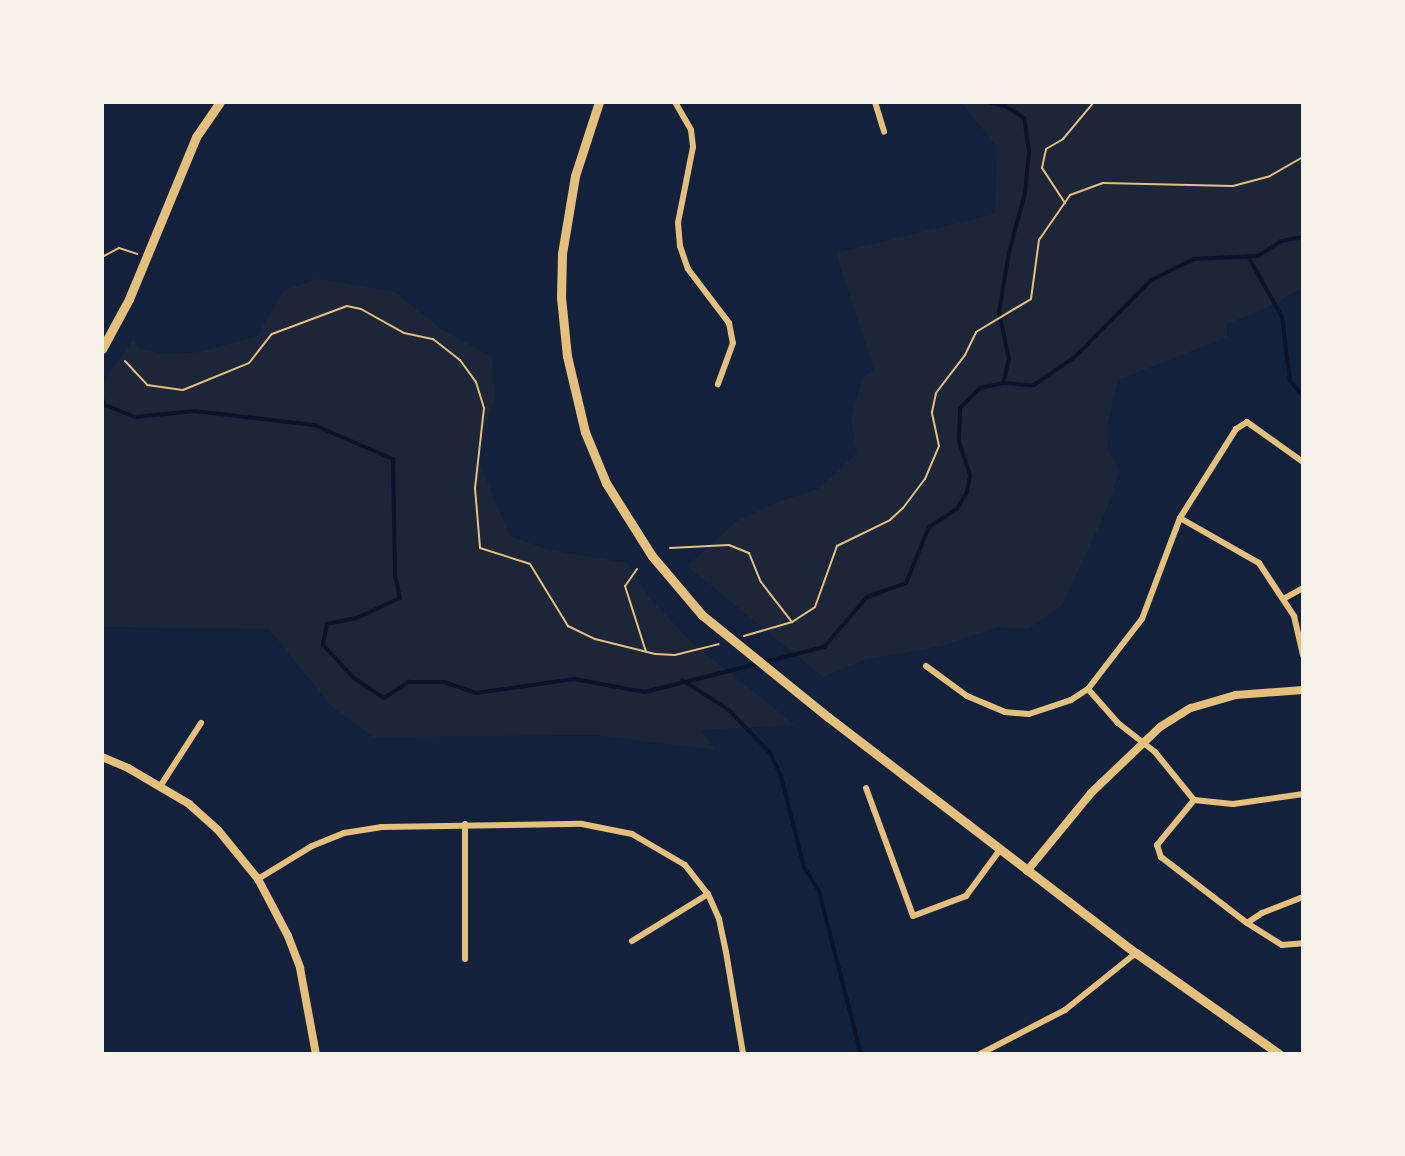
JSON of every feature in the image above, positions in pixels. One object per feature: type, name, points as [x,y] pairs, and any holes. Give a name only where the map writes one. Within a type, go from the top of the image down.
[{"type":"main road","points":[[102,349],[129,299],[196,137],[220,102]]},
{"type":"main road","points":[[599,102],[575,176],[562,254],[561,297],[567,356],[585,432],[606,483],[652,556],[702,615],[811,702],[999,851],[1279,1054]]},
{"type":"street","points":[[675,102],[691,130],[693,147],[678,223],[680,246],[688,269],[729,323],[733,343],[718,384]]},
{"type":"street","points":[[875,102],[884,132]]},
{"type":"street","points":[[926,666],[967,696],[1005,712],[1029,714],[1071,700],[1088,689],[1142,619],[1180,518],[1236,429],[1247,422],[1303,462]]},
{"type":"street","points":[[1180,518],[1259,563],[1285,598],[1294,616],[1303,655]]},
{"type":"street","points":[[1285,598],[1303,588]]},
{"type":"street","points":[[1088,689],[1118,723],[1155,752],[1194,800],[1233,804],[1303,794]]},
{"type":"street","points":[[1027,871],[1091,793],[1141,741],[1191,708],[1236,695],[1303,690]]},
{"type":"street","points":[[161,785],[201,723]]},
{"type":"street","points":[[102,757],[161,785],[218,830],[258,879],[278,915],[300,968],[316,1054]]},
{"type":"street","points":[[866,788],[913,916],[966,896],[999,851]]},
{"type":"street","points":[[1194,800],[1157,845],[1161,857],[1247,923],[1282,945],[1303,943]]},
{"type":"street","points":[[258,879],[312,846],[344,833],[381,827],[465,824],[582,824],[610,827],[660,847],[685,865],[708,894],[719,919],[743,1054]]},
{"type":"street","points":[[465,824],[465,959]]},
{"type":"street","points":[[632,941],[708,894]]},
{"type":"street","points":[[1247,923],[1262,913],[1303,897]]},
{"type":"street","points":[[980,1054],[1065,1010],[1136,953]]},
{"type":"path","points":[[1065,203],[1042,168],[1046,149],[1071,131],[1094,102]]},
{"type":"path","points":[[125,361],[147,385],[183,390],[249,363],[272,334],[347,306],[361,309],[404,333],[433,339],[460,360],[476,382],[484,408],[475,488],[480,548],[530,564],[568,626],[595,639],[646,652],[688,652],[792,622],[815,607],[837,546],[890,520],[925,479],[939,446],[932,412],[936,393],[965,355],[976,332],[986,324],[1011,314],[1031,299],[1039,240],[1070,195],[1103,183],[1233,186],[1270,176],[1303,157]]},
{"type":"path","points":[[102,257],[119,248],[145,259]]},
{"type":"path","points":[[670,548],[729,545],[749,553],[761,582],[792,622]]},
{"type":"path","points":[[637,569],[625,586],[646,652]]},
{"type":"shaded area","points":[[961,102],[1303,102],[1303,287],[1275,304],[1227,324],[1227,337],[1118,380],[1107,426],[1108,452],[1120,469],[1106,511],[1062,605],[1028,629],[997,627],[941,646],[867,659],[823,677],[687,566],[737,521],[775,503],[818,489],[857,453],[851,420],[863,377],[874,370],[836,253],[995,214],[997,147]]},
{"type":"shaded area","points":[[318,279],[395,292],[441,329],[492,357],[495,397],[476,455],[510,536],[549,550],[627,563],[649,597],[690,641],[795,725],[701,730],[715,750],[597,735],[373,737],[332,707],[269,629],[102,627],[102,384],[133,340],[140,349],[164,354],[200,352],[257,336],[284,290]]},
{"type":"waterway","points":[[102,399],[105,405],[135,417],[195,411],[314,425],[393,459],[395,575],[400,598],[357,618],[327,624],[323,645],[354,678],[384,698],[409,682],[443,682],[476,693],[574,679],[645,692],[824,647],[867,597],[906,583],[929,527],[957,509],[967,492],[970,475],[959,441],[960,408],[980,388],[1003,383],[1009,359],[999,312],[1009,252],[1025,193],[1029,152],[1024,118],[1005,106],[988,102]]},
{"type":"waterway","points":[[1003,383],[1034,385],[1076,356],[1151,280],[1194,259],[1258,256],[1281,241],[1303,237]]},
{"type":"waterway","points":[[1248,256],[1282,317],[1290,381],[1303,396]]},
{"type":"waterway","points":[[682,680],[729,710],[771,754],[781,776],[804,867],[819,891],[861,1054]]}]
